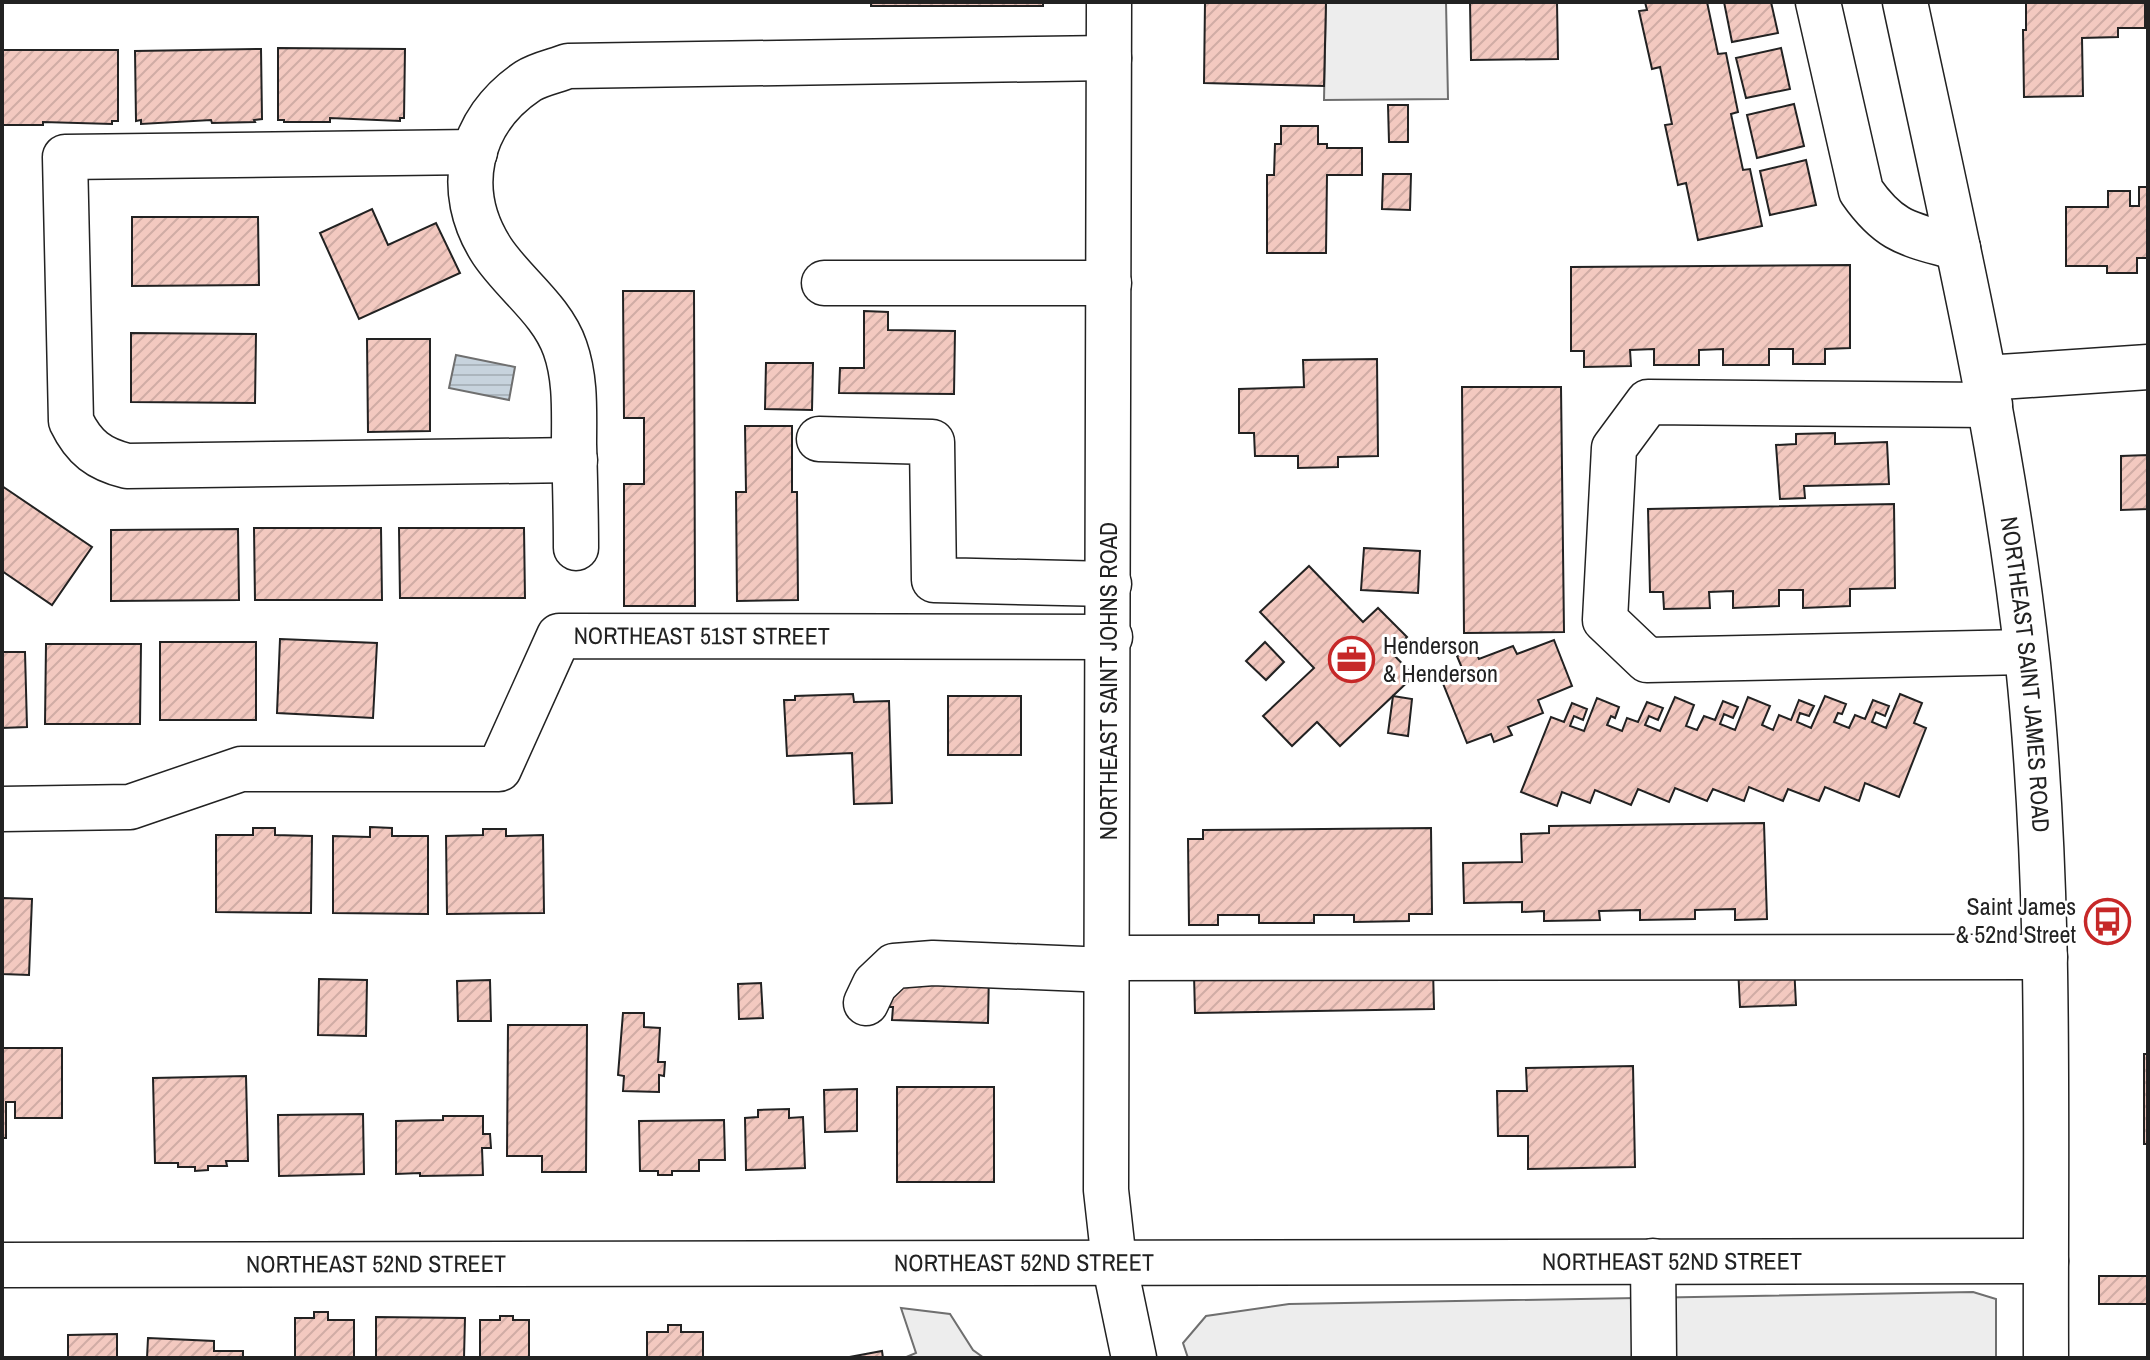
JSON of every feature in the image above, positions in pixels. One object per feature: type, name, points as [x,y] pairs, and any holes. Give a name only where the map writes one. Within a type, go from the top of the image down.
[{"type":"street","name":"NORTHEAST SAINT JOHNS ROAD","points":[[1109,2],[1110,637],[1106,1190],[1114,1262],[1134,1358]]},
{"type":"street","points":[[1818,2],[1861,191],[1877,214],[1899,231],[1958,248]]},
{"type":"street","name":"NORTHEAST SAINT JAMES ROAD","points":[[1905,2],[1988,392],[2005,488],[2026,652],[2040,817],[2045,957],[2046,1358]]},
{"type":"street","points":[[576,548],[574,383],[564,345],[545,312],[517,285],[491,249],[474,214],[469,175],[478,136],[499,104],[530,79],[568,66],[1109,58]]},
{"type":"street","points":[[475,152],[65,157],[71,421],[79,438],[92,452],[109,462],[127,466],[575,460]]},
{"type":"street","points":[[824,283],[1109,283]]},
{"type":"street","points":[[2026,652],[1647,660],[1605,620],[1614,448],[1648,402],[1988,392],[2148,367]]},
{"type":"street","points":[[819,439],[932,442],[934,580],[1109,584]]},
{"type":"street","name":"NORTHEAST 51ST STREET","points":[[2,809],[130,807],[241,769],[499,769],[559,636],[1110,637]]},
{"type":"street","points":[[866,1003],[875,984],[894,966],[933,963],[2045,957]]},
{"type":"street","points":[[1653,1261],[1654,1358]]},
{"type":"street","name":"NORTHEAST 52ND STREET","points":[[2,1265],[2046,1261]]},
{"type":"shaded area","points":[[1326,2],[1446,2],[1448,99],[1324,100]]},
{"type":"shaded area","points":[[456,355],[515,367],[509,400],[449,388]]},
{"type":"shaded area","points":[[1973,1292],[1996,1299],[1996,1358],[1188,1358],[1183,1343],[1206,1316],[1289,1304]]},
{"type":"shaded area","points":[[901,1308],[950,1314],[973,1350],[984,1358],[904,1358],[916,1353]]},
{"type":"building","points":[[871,2],[1043,2],[1043,6],[871,6]]},
{"type":"building","points":[[1205,2],[1326,2],[1324,86],[1204,83]]},
{"type":"building","points":[[1470,2],[1557,2],[1558,59],[1471,60]]},
{"type":"building","points":[[1645,2],[1707,2],[1718,54],[1726,53],[1738,112],[1731,114],[1743,170],[1750,169],[1762,226],[1698,240],[1686,183],[1678,185],[1665,125],[1672,124],[1660,67],[1652,69],[1639,11],[1647,10]]},
{"type":"building","points":[[1724,2],[1771,2],[1778,33],[1732,42]]},
{"type":"building","points":[[2026,2],[2145,2],[2145,28],[2118,28],[2118,37],[2082,38],[2083,96],[2024,97],[2023,30],[2026,30]]},
{"type":"building","points":[[278,48],[405,49],[404,118],[400,121],[330,118],[330,122],[278,120]]},
{"type":"building","points":[[1781,48],[1790,89],[1746,98],[1736,58]]},
{"type":"building","points":[[261,49],[262,119],[255,122],[212,123],[211,120],[141,124],[141,120],[136,121],[135,51]]},
{"type":"building","points":[[2,50],[118,50],[118,121],[112,121],[112,124],[43,122],[43,125],[2,125]]},
{"type":"building","points":[[1794,104],[1804,146],[1757,158],[1747,115]]},
{"type":"building","points":[[1388,105],[1408,105],[1408,142],[1389,142]]},
{"type":"building","points":[[1281,126],[1318,126],[1318,144],[1327,144],[1327,148],[1362,148],[1362,175],[1327,175],[1326,253],[1267,253],[1267,175],[1274,175],[1275,144],[1281,144]]},
{"type":"building","points":[[1806,160],[1816,205],[1770,215],[1760,171]]},
{"type":"building","points":[[1383,174],[1411,174],[1410,210],[1382,209]]},
{"type":"building","points":[[2139,187],[2148,187],[2148,258],[2137,258],[2137,273],[2107,273],[2107,266],[2066,266],[2066,207],[2108,207],[2108,191],[2130,191],[2130,206],[2139,206]]},
{"type":"building","points":[[372,209],[388,245],[436,223],[460,273],[359,319],[320,233]]},
{"type":"building","points":[[132,217],[258,217],[259,285],[132,286]]},
{"type":"building","points":[[1850,265],[1850,348],[1825,349],[1825,364],[1793,364],[1793,349],[1769,349],[1769,365],[1723,365],[1723,349],[1699,350],[1699,365],[1654,365],[1654,349],[1630,350],[1631,366],[1584,367],[1584,351],[1571,351],[1571,267]]},
{"type":"building","points":[[623,291],[694,291],[695,606],[624,606],[624,484],[644,484],[644,418],[624,418]]},
{"type":"building","points":[[864,311],[888,312],[888,330],[955,331],[954,394],[839,393],[840,368],[864,368]]},
{"type":"building","points":[[131,333],[256,334],[255,403],[131,402]]},
{"type":"building","points":[[367,339],[430,339],[430,431],[368,432]]},
{"type":"building","points":[[1377,359],[1378,456],[1338,457],[1338,467],[1298,468],[1298,456],[1255,456],[1254,433],[1239,433],[1239,389],[1304,387],[1303,360]]},
{"type":"building","points":[[766,363],[813,363],[812,410],[765,409]]},
{"type":"building","points":[[1462,387],[1561,387],[1564,632],[1464,633]]},
{"type":"building","points":[[745,426],[792,426],[792,492],[797,492],[798,600],[737,601],[736,492],[746,492]]},
{"type":"building","points":[[1835,433],[1835,444],[1887,442],[1889,484],[1804,486],[1805,498],[1780,499],[1776,445],[1796,444],[1796,434]]},
{"type":"building","points":[[2148,455],[2148,509],[2121,510],[2121,456]]},
{"type":"building","points":[[2,486],[92,547],[52,605],[2,571]]},
{"type":"building","points":[[1894,504],[1895,588],[1850,589],[1850,606],[1803,608],[1803,590],[1779,590],[1779,606],[1733,608],[1733,591],[1709,592],[1710,608],[1664,609],[1663,592],[1650,592],[1648,509]]},
{"type":"building","points":[[254,528],[381,528],[382,600],[255,600]]},
{"type":"building","points":[[399,528],[524,528],[525,598],[400,598]]},
{"type":"building","points":[[238,529],[239,600],[111,601],[111,530]]},
{"type":"building","points":[[1364,548],[1420,551],[1418,593],[1361,590]]},
{"type":"building","name":"Henderson & Henderson","points":[[1309,566],[1363,622],[1378,608],[1407,637],[1391,652],[1414,676],[1340,746],[1317,722],[1292,746],[1263,716],[1314,668],[1260,612]]},
{"type":"building","points":[[280,639],[377,643],[373,718],[277,713]]},
{"type":"building","points":[[1554,640],[1572,686],[1538,700],[1543,713],[1508,727],[1512,735],[1494,742],[1491,734],[1467,743],[1440,676],[1462,668],[1457,656],[1475,649],[1479,659],[1513,646],[1517,654]]},
{"type":"building","points":[[160,642],[256,642],[256,720],[160,720]]},
{"type":"building","points":[[1265,642],[1284,662],[1266,680],[1246,661]]},
{"type":"building","points":[[46,644],[141,644],[140,724],[45,724]]},
{"type":"building","points":[[2,652],[25,652],[27,727],[2,728]]},
{"type":"building","points":[[853,694],[854,702],[889,701],[892,803],[854,804],[852,753],[787,756],[784,700],[795,700],[795,696]]},
{"type":"building","points":[[1900,694],[1922,703],[1914,723],[1926,728],[1899,797],[1865,783],[1859,801],[1825,787],[1819,801],[1788,789],[1783,801],[1749,787],[1744,801],[1713,789],[1707,801],[1675,788],[1669,802],[1638,789],[1631,805],[1595,790],[1590,803],[1562,792],[1557,806],[1521,792],[1551,717],[1564,722],[1572,703],[1587,709],[1583,720],[1574,716],[1570,726],[1584,731],[1597,698],[1619,707],[1615,718],[1611,716],[1607,725],[1622,731],[1627,718],[1638,722],[1647,702],[1663,708],[1658,720],[1649,716],[1645,725],[1660,731],[1675,697],[1694,705],[1686,726],[1697,730],[1704,716],[1715,720],[1723,701],[1738,707],[1733,718],[1724,714],[1720,724],[1735,730],[1748,697],[1770,706],[1762,725],[1773,730],[1779,715],[1791,720],[1799,700],[1814,706],[1809,716],[1800,713],[1797,722],[1811,728],[1825,696],[1846,704],[1834,722],[1849,728],[1855,715],[1865,719],[1873,700],[1889,706],[1885,716],[1876,712],[1872,722],[1886,728]]},
{"type":"building","points":[[948,696],[1021,696],[1021,755],[948,755]]},
{"type":"building","points":[[1393,696],[1412,699],[1408,736],[1388,733]]},
{"type":"building","points":[[1764,823],[1767,919],[1735,920],[1735,909],[1695,910],[1695,919],[1640,920],[1640,910],[1599,911],[1600,920],[1544,921],[1544,911],[1522,912],[1522,902],[1464,903],[1463,863],[1522,862],[1521,834],[1549,833],[1549,826]]},
{"type":"building","points":[[370,827],[392,828],[392,836],[428,836],[428,914],[333,913],[333,836],[370,837]]},
{"type":"building","points":[[253,828],[275,828],[275,835],[312,836],[311,913],[216,912],[216,835],[253,835]]},
{"type":"building","points":[[1431,828],[1432,914],[1409,914],[1409,921],[1354,922],[1354,915],[1314,915],[1314,923],[1259,923],[1259,915],[1218,915],[1218,925],[1189,925],[1188,839],[1203,839],[1203,830]]},
{"type":"building","points":[[483,829],[506,829],[506,836],[543,835],[544,913],[447,914],[446,836],[483,835]]},
{"type":"building","points":[[2,898],[32,899],[29,975],[2,974]]},
{"type":"building","points":[[1794,965],[1796,1005],[1740,1007],[1738,967]]},
{"type":"building","points":[[892,969],[989,971],[988,1023],[892,1020],[893,1007],[887,1007]]},
{"type":"building","points":[[1433,969],[1434,1009],[1195,1013],[1194,975]]},
{"type":"building","points":[[319,979],[367,980],[366,1036],[318,1035]]},
{"type":"building","points":[[490,980],[491,1021],[458,1021],[457,981]]},
{"type":"building","points":[[761,983],[763,1018],[739,1019],[738,984]]},
{"type":"building","points":[[623,1013],[644,1013],[644,1027],[660,1028],[658,1062],[665,1062],[664,1076],[659,1075],[659,1092],[623,1091],[624,1076],[618,1075]]},
{"type":"building","points":[[508,1025],[587,1025],[586,1172],[542,1172],[542,1156],[507,1156]]},
{"type":"building","points":[[2,1048],[62,1048],[62,1118],[15,1118],[15,1102],[6,1102],[6,1138],[2,1138]]},
{"type":"building","points":[[2144,1054],[2148,1054],[2148,1144],[2144,1144]]},
{"type":"building","points":[[1633,1066],[1635,1167],[1528,1169],[1528,1136],[1498,1136],[1497,1091],[1527,1091],[1526,1068]]},
{"type":"building","points":[[246,1076],[248,1161],[226,1161],[227,1166],[208,1166],[208,1170],[195,1171],[195,1167],[178,1167],[178,1163],[155,1163],[153,1078]]},
{"type":"building","points":[[897,1087],[994,1087],[994,1182],[897,1182]]},
{"type":"building","points":[[857,1089],[857,1131],[825,1132],[824,1090]]},
{"type":"building","points":[[789,1109],[789,1118],[803,1117],[805,1168],[746,1170],[745,1118],[758,1117],[758,1110]]},
{"type":"building","points":[[363,1114],[364,1174],[279,1176],[278,1115]]},
{"type":"building","points":[[443,1116],[483,1116],[483,1134],[490,1134],[491,1148],[482,1148],[483,1175],[396,1174],[396,1121],[443,1120]]},
{"type":"building","points":[[724,1120],[725,1160],[699,1160],[699,1171],[672,1171],[672,1175],[640,1171],[639,1121]]},
{"type":"building","points":[[2099,1276],[2148,1276],[2148,1304],[2099,1304]]},
{"type":"building","points":[[314,1312],[328,1312],[328,1320],[354,1320],[354,1358],[295,1358],[295,1318],[314,1318]]},
{"type":"building","points":[[500,1316],[529,1320],[529,1358],[480,1358],[480,1320],[500,1320]]},
{"type":"building","points":[[376,1317],[465,1318],[464,1358],[376,1358]]},
{"type":"building","points":[[668,1325],[681,1325],[681,1332],[703,1332],[703,1358],[647,1358],[647,1332],[668,1332]]},
{"type":"building","points":[[117,1334],[117,1358],[68,1358],[68,1335]]},
{"type":"building","points":[[148,1338],[214,1341],[214,1351],[243,1351],[243,1358],[147,1358]]},
{"type":"building","points":[[882,1351],[883,1358],[844,1358]]},
{"type":"place","name":"Henderson & Henderson","points":[[1352,660]]},
{"type":"place","name":"Saint James & 52nd Street","points":[[2107,921]]}]
